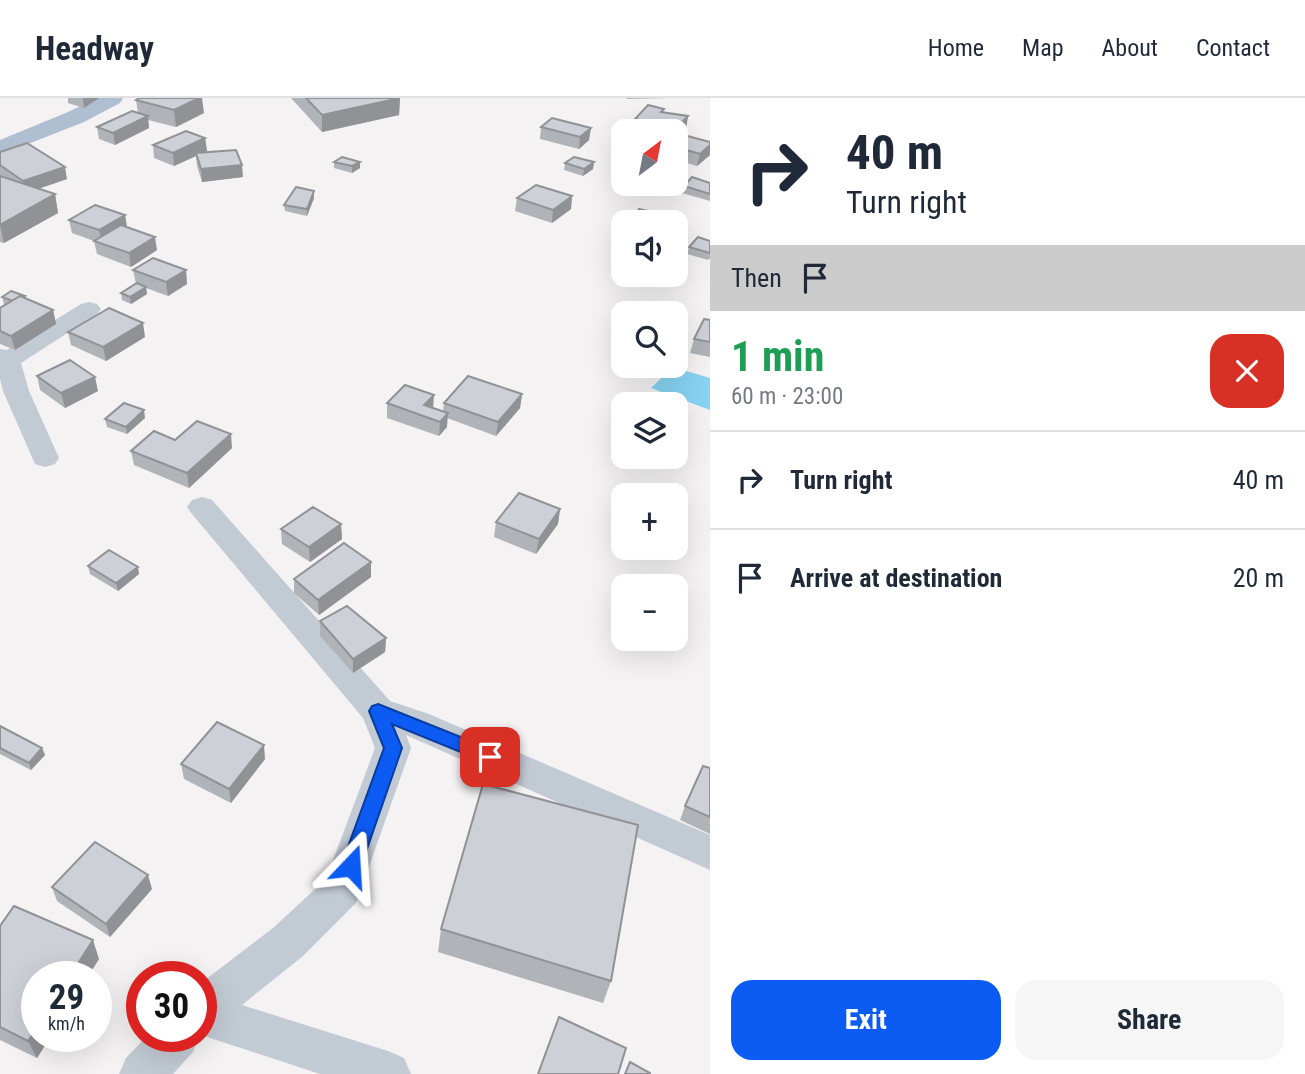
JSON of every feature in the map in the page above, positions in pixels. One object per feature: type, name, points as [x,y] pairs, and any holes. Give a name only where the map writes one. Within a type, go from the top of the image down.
[{"type":"main road","points":[[0,148],[76,117],[112,98]]},
{"type":"street","points":[[45,458],[4,359],[89,309]]},
{"type":"street","points":[[202,507],[378,711],[393,748],[342,890],[288,942],[217,998]]},
{"type":"street","points":[[378,711],[416,724],[710,853]]},
{"type":"street","points":[[217,1016],[388,1074]]},
{"type":"street","points":[[142,1074],[162,1052]]},
{"type":"water","points":[[688,371],[710,378],[710,410],[688,402],[688,392],[662,392],[651,388],[661,378],[688,378]]},
{"type":"building","points":[[199,98],[174,110],[136,100]]},
{"type":"building","points":[[306,98],[400,98],[322,115]]},
{"type":"building","points":[[648,105],[664,109],[661,112],[688,116],[685,119],[635,119]]},
{"type":"building","points":[[132,111],[148,116],[113,133],[97,127]]},
{"type":"building","points":[[552,118],[591,128],[580,137],[541,127]]},
{"type":"building","points":[[186,131],[205,138],[173,153],[153,145]]},
{"type":"building","points":[[688,136],[710,142],[700,154],[688,150]]},
{"type":"building","points":[[27,143],[65,167],[23,181],[0,165],[0,152]]},
{"type":"building","points":[[236,150],[242,165],[201,169],[196,153]]},
{"type":"building","points":[[342,157],[360,162],[352,166],[334,162]]},
{"type":"building","points":[[574,157],[594,162],[584,169],[565,163]]},
{"type":"building","points":[[0,176],[55,194],[0,225]]},
{"type":"building","points":[[692,177],[710,183],[710,194],[688,187]]},
{"type":"building","points":[[536,185],[572,196],[553,210],[517,198]]},
{"type":"building","points":[[296,187],[314,191],[307,209],[284,205]]},
{"type":"building","points":[[95,205],[125,215],[99,230],[69,220]]},
{"type":"building","points":[[121,225],[155,237],[129,253],[94,241]]},
{"type":"building","points":[[698,237],[710,241],[710,253],[689,247]]},
{"type":"building","points":[[153,258],[186,270],[166,282],[133,270]]},
{"type":"building","points":[[137,283],[146,287],[130,297],[121,293]]},
{"type":"building","points":[[11,291],[25,296],[13,301],[2,297]]},
{"type":"building","points":[[20,296],[53,310],[11,336],[0,331],[0,308]]},
{"type":"building","points":[[109,308],[143,323],[103,347],[68,332]]},
{"type":"building","points":[[704,319],[710,320],[710,342],[694,339]]},
{"type":"building","points":[[70,360],[95,377],[61,393],[37,376]]},
{"type":"building","points":[[468,376],[522,394],[498,422],[444,403]]},
{"type":"building","points":[[405,385],[434,395],[424,405],[448,413],[440,422],[387,403]]},
{"type":"building","points":[[124,403],[144,410],[126,427],[105,419]]},
{"type":"building","points":[[197,421],[231,434],[187,473],[131,451],[154,431],[175,440]]},
{"type":"building","points":[[519,493],[560,509],[539,539],[496,522]]},
{"type":"building","points":[[313,507],[341,524],[309,547],[281,529]]},
{"type":"building","points":[[344,543],[371,562],[318,600],[294,579]]},
{"type":"building","points":[[109,550],[138,567],[116,583],[88,566]]},
{"type":"building","points":[[347,606],[386,638],[353,659],[320,621]]},
{"type":"building","points":[[217,722],[264,745],[229,789],[181,764]]},
{"type":"building","points":[[0,726],[42,748],[29,763],[0,748]]},
{"type":"building","points":[[703,766],[710,768],[710,817],[685,806]]},
{"type":"building","points":[[483,784],[638,825],[611,981],[441,929]]},
{"type":"building","points":[[95,842],[148,875],[106,924],[52,887]]},
{"type":"building","points":[[14,906],[93,940],[80,961],[21,961],[21,1038],[0,1027],[0,926]]},
{"type":"building","points":[[559,1017],[626,1048],[618,1074],[538,1074]]},
{"type":"building","points":[[630,1062],[650,1073],[650,1074],[625,1074]]},
{"type":"route","points":[[351,866],[393,748],[378,711],[416,724],[490,757]]}]
